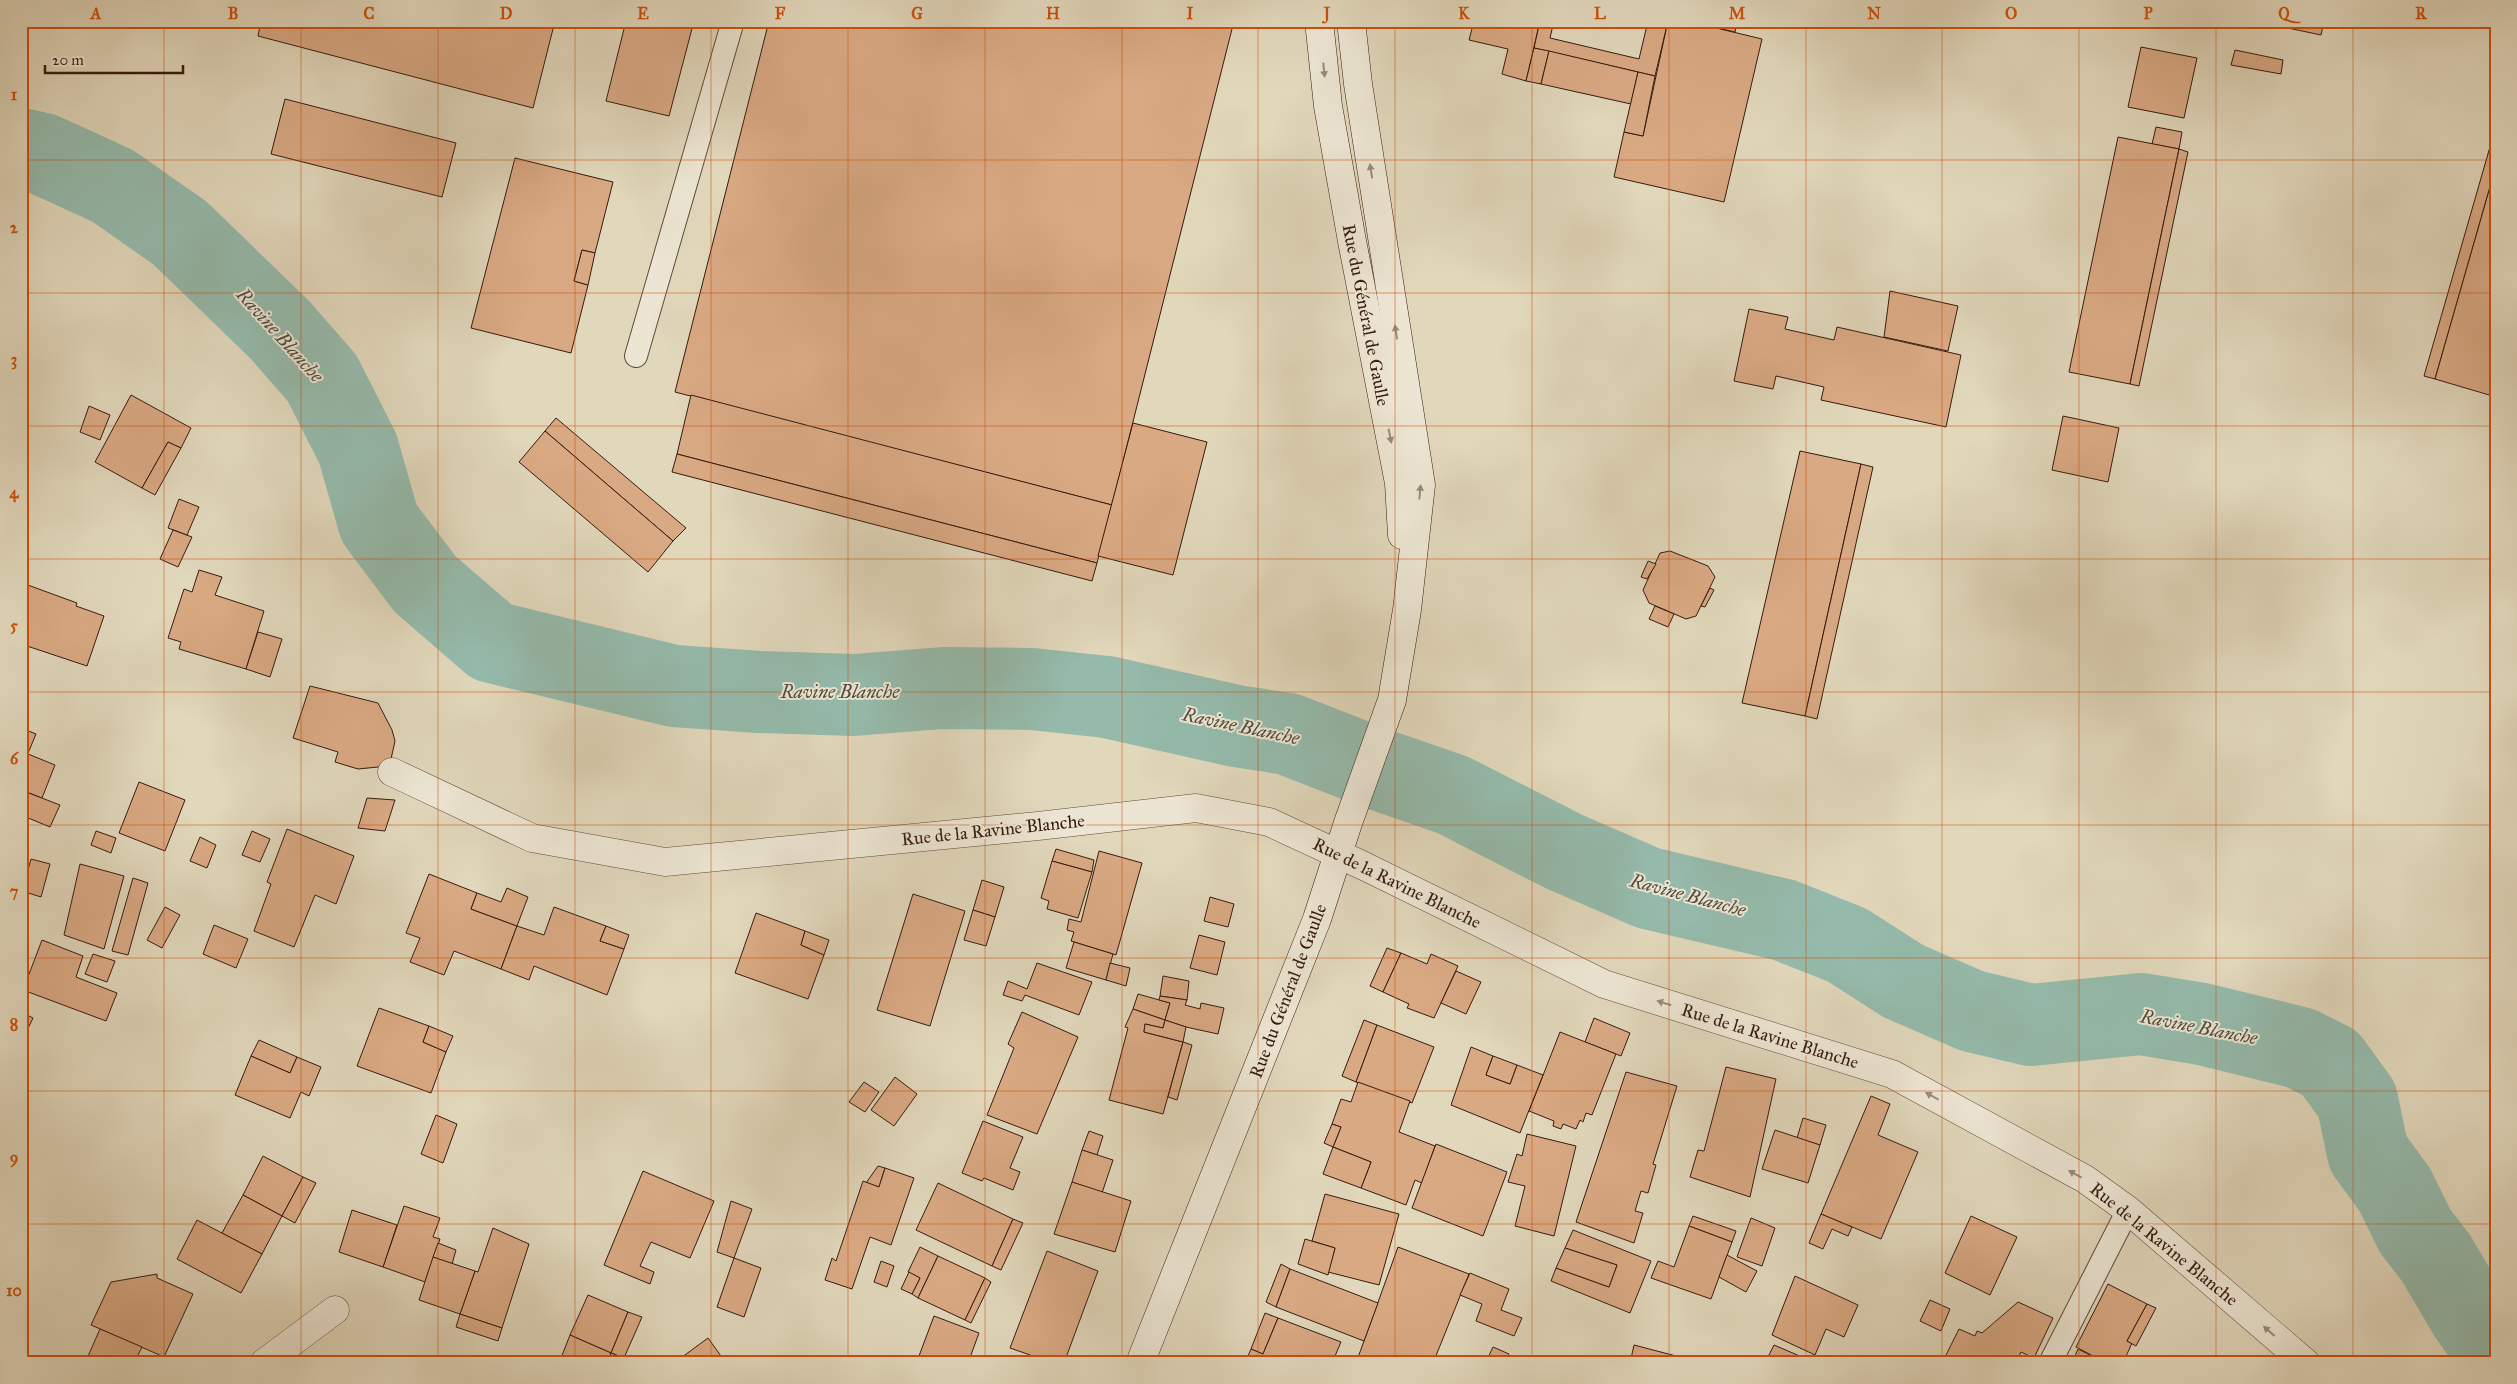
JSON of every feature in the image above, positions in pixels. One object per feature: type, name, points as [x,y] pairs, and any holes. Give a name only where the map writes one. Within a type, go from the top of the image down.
[{"type":"street","name":"Rue du Général de Gaulle","points":[[1319,21],[1328,106],[1350,231],[1399,483],[1407,610]]},
{"type":"street","name":"Rue du Général de Gaulle","points":[[1140,1363],[1317,920],[1348,823],[1392,700],[1407,610],[1421,485],[1358,84],[1351,21]]},
{"type":"street","name":"Rue de la Ravine Blanche","points":[[392,772],[532,838],[665,862],[1038,826],[1196,808],[1269,822],[1604,984],[1892,1074],[2085,1179],[2128,1210],[2306,1363]]},
{"type":"street","points":[[264,1363],[336,1310]]},
{"type":"lane","points":[[636,356],[734,21]]},
{"type":"lane","points":[[2050,1363],[2128,1210]]},
{"type":"building","points":[[261,21],[555,21],[533,108],[258,36]]},
{"type":"building","points":[[626,21],[694,21],[669,116],[606,101]]},
{"type":"building","points":[[769,21],[1234,21],[1112,505],[675,392]]},
{"type":"building","points":[[1474,21],[1540,21],[1526,81],[1502,74],[1508,49],[1469,40]]},
{"type":"building","points":[[1540,21],[1554,21],[1550,38],[1639,59],[1648,21],[1668,21],[1655,76],[1534,48]]},
{"type":"building","points":[[1668,21],[1687,21],[1762,39],[1724,202],[1614,177],[1624,132],[1643,136]]},
{"type":"building","points":[[1687,21],[1737,21],[1735,32]]},
{"type":"building","points":[[2255,21],[2324,21],[2321,35]]},
{"type":"building","points":[[2141,47],[2197,58],[2184,118],[2128,107]]},
{"type":"building","points":[[1534,48],[1549,51],[1541,84],[1526,81]]},
{"type":"building","points":[[2235,50],[2283,60],[2281,74],[2231,65]]},
{"type":"building","points":[[1549,51],[1638,72],[1631,104],[1541,84]]},
{"type":"building","points":[[1638,72],[1655,76],[1643,136],[1624,132]]},
{"type":"building","points":[[285,99],[456,143],[442,197],[271,154]]},
{"type":"building","points":[[2496,126],[2496,166],[2435,379],[2424,376]]},
{"type":"building","points":[[2156,127],[2182,132],[2179,149],[2152,144]]},
{"type":"building","points":[[2118,137],[2179,149],[2130,384],[2069,372]]},
{"type":"building","points":[[2179,149],[2188,152],[2139,386],[2130,384]]},
{"type":"building","points":[[515,158],[613,182],[595,253],[582,250],[574,281],[588,285],[571,353],[471,328]]},
{"type":"building","points":[[2496,166],[2496,397],[2435,379]]},
{"type":"building","points":[[582,250],[595,253],[588,285],[574,281]]},
{"type":"building","points":[[1890,291],[1958,306],[1948,351],[1884,337]]},
{"type":"building","points":[[1749,309],[1788,317],[1785,329],[1834,340],[1837,327],[1961,355],[1946,427],[1821,400],[1824,387],[1776,376],[1773,389],[1734,381]]},
{"type":"building","points":[[131,395],[191,428],[181,448],[168,442],[142,488],[95,462]]},
{"type":"building","points":[[691,395],[1112,505],[1097,563],[677,454]]},
{"type":"building","points":[[89,406],[110,415],[100,440],[80,432]]},
{"type":"building","points":[[2063,416],[2119,428],[2108,482],[2052,470]]},
{"type":"building","points":[[556,418],[686,528],[673,541],[545,431]]},
{"type":"building","points":[[1133,423],[1207,442],[1173,575],[1098,556]]},
{"type":"building","points":[[545,431],[673,541],[648,572],[519,462]]},
{"type":"building","points":[[168,442],[181,448],[155,495],[142,488]]},
{"type":"building","points":[[1800,451],[1861,464],[1805,716],[1742,703]]},
{"type":"building","points":[[677,454],[1097,563],[1092,581],[672,472]]},
{"type":"building","points":[[1861,464],[1873,467],[1817,719],[1805,716]]},
{"type":"building","points":[[179,499],[199,507],[187,535],[168,528]]},
{"type":"building","points":[[173,530],[192,537],[178,567],[160,559]]},
{"type":"building","points":[[1670,551],[1708,566],[1715,577],[1696,616],[1686,619],[1649,603],[1643,590],[1660,553]]},
{"type":"building","points":[[1648,561],[1656,564],[1647,579],[1641,577]]},
{"type":"building","points":[[199,570],[222,577],[215,595],[264,611],[246,669],[179,649],[181,642],[168,638],[184,589],[192,592]]},
{"type":"building","points":[[25,584],[77,603],[76,606],[104,616],[87,666],[21,644],[21,594]]},
{"type":"building","points":[[1710,588],[1714,590],[1705,607],[1701,606]]},
{"type":"building","points":[[1655,606],[1674,614],[1668,627],[1649,619]]},
{"type":"building","points":[[258,632],[282,639],[270,677],[246,669]]},
{"type":"building","points":[[310,686],[378,703],[392,730],[395,741],[391,759],[378,767],[358,769],[335,762],[338,752],[293,738]]},
{"type":"building","points":[[21,728],[36,734],[21,770]]},
{"type":"building","points":[[28,754],[55,765],[42,798],[21,790],[21,770]]},
{"type":"building","points":[[139,782],[185,800],[165,851],[119,833]]},
{"type":"building","points":[[21,790],[60,805],[50,827],[21,815]]},
{"type":"building","points":[[367,798],[395,800],[385,831],[358,828]]},
{"type":"building","points":[[287,829],[354,856],[336,904],[315,895],[294,947],[254,931],[271,884],[267,882]]},
{"type":"building","points":[[96,831],[116,838],[111,853],[91,845]]},
{"type":"building","points":[[252,831],[270,839],[260,862],[242,855]]},
{"type":"building","points":[[200,837],[216,845],[207,868],[190,861]]},
{"type":"building","points":[[1056,849],[1094,860],[1092,872],[1052,861]]},
{"type":"building","points":[[1099,851],[1142,863],[1116,955],[1071,941],[1074,932],[1067,930],[1069,919],[1081,922]]},
{"type":"building","points":[[31,859],[50,864],[41,897],[22,891]]},
{"type":"building","points":[[1052,861],[1092,872],[1078,918],[1047,909],[1049,901],[1041,898]]},
{"type":"building","points":[[80,864],[124,876],[104,949],[64,935]]},
{"type":"building","points":[[429,874],[477,893],[471,909],[517,926],[501,969],[454,951],[444,975],[410,962],[420,938],[406,933]]},
{"type":"building","points":[[133,878],[148,883],[128,955],[112,951]]},
{"type":"building","points":[[982,880],[1004,887],[995,917],[973,910]]},
{"type":"building","points":[[507,888],[528,897],[517,926],[471,909],[477,893],[501,902]]},
{"type":"building","points":[[913,894],[965,911],[930,1026],[877,1010]]},
{"type":"building","points":[[1210,897],[1234,904],[1228,927],[1204,921]]},
{"type":"building","points":[[165,907],[180,915],[162,948],[147,940]]},
{"type":"building","points":[[554,907],[606,926],[600,941],[624,949],[607,995],[534,966],[529,980],[501,969],[517,926],[544,935]]},
{"type":"building","points":[[973,910],[995,917],[986,946],[964,940]]},
{"type":"building","points":[[756,913],[805,931],[801,945],[824,955],[808,999],[735,973]]},
{"type":"building","points":[[214,925],[248,939],[236,968],[203,954]]},
{"type":"building","points":[[606,926],[629,935],[624,949],[600,941]]},
{"type":"building","points":[[805,931],[829,940],[824,955],[801,945]]},
{"type":"building","points":[[1199,935],[1225,942],[1217,975],[1190,968]]},
{"type":"building","points":[[42,940],[83,956],[76,977],[117,993],[106,1021],[23,990]]},
{"type":"building","points":[[1074,942],[1113,954],[1106,980],[1066,968]]},
{"type":"building","points":[[1387,948],[1401,953],[1383,992],[1370,986]]},
{"type":"building","points":[[1401,953],[1427,964],[1431,954],[1458,966],[1434,1018],[1407,1008],[1409,1004],[1383,992]]},
{"type":"building","points":[[93,954],[115,961],[107,982],[85,974]]},
{"type":"building","points":[[1037,963],[1092,982],[1079,1015],[1025,995],[1022,1001],[1003,995],[1008,981],[1027,989]]},
{"type":"building","points":[[1110,963],[1130,968],[1126,986],[1106,980]]},
{"type":"building","points":[[1456,971],[1481,982],[1466,1014],[1441,1003]]},
{"type":"building","points":[[1163,976],[1189,981],[1187,1000],[1160,996]]},
{"type":"building","points":[[1138,994],[1170,1003],[1165,1020],[1133,1009]]},
{"type":"building","points":[[1160,996],[1187,1000],[1185,1005],[1200,1009],[1201,1003],[1224,1008],[1218,1034],[1165,1020],[1170,1003],[1159,1000]]},
{"type":"building","points":[[379,1008],[429,1026],[423,1042],[446,1052],[431,1093],[357,1066]]},
{"type":"building","points":[[1133,1009],[1165,1020],[1163,1028],[1145,1024],[1144,1032],[1183,1042],[1163,1114],[1109,1100],[1128,1028],[1125,1027]]},
{"type":"building","points":[[21,1012],[33,1018],[21,1043]]},
{"type":"building","points":[[1022,1012],[1078,1037],[1037,1134],[987,1115],[1014,1048],[1008,1044]]},
{"type":"building","points":[[1594,1018],[1630,1033],[1621,1056],[1585,1042]]},
{"type":"building","points":[[1165,1020],[1186,1027],[1183,1042],[1144,1032],[1145,1024],[1163,1028]]},
{"type":"building","points":[[1364,1020],[1377,1025],[1356,1082],[1342,1076]]},
{"type":"building","points":[[1377,1025],[1434,1047],[1412,1103],[1356,1082]]},
{"type":"building","points":[[429,1026],[453,1036],[446,1052],[423,1042]]},
{"type":"building","points":[[1560,1032],[1616,1054],[1592,1115],[1586,1113],[1583,1122],[1580,1120],[1576,1129],[1563,1124],[1561,1129],[1553,1126],[1554,1121],[1529,1111]]},
{"type":"building","points":[[259,1040],[297,1057],[290,1073],[251,1056]]},
{"type":"building","points":[[1183,1042],[1192,1045],[1177,1100],[1168,1097]]},
{"type":"building","points":[[1471,1047],[1493,1056],[1486,1075],[1510,1084],[1517,1065],[1543,1075],[1520,1133],[1451,1105]]},
{"type":"building","points":[[251,1056],[290,1073],[297,1057],[321,1067],[309,1096],[301,1092],[290,1118],[235,1095]]},
{"type":"building","points":[[1493,1056],[1517,1065],[1510,1084],[1486,1075]]},
{"type":"building","points":[[1726,1067],[1776,1079],[1750,1197],[1690,1177],[1698,1150],[1704,1151]]},
{"type":"building","points":[[1626,1072],[1677,1086],[1653,1164],[1656,1165],[1648,1193],[1641,1191],[1635,1211],[1643,1213],[1634,1243],[1576,1222]]},
{"type":"building","points":[[895,1077],[917,1094],[894,1126],[871,1110]]},
{"type":"building","points":[[864,1082],[879,1092],[865,1112],[849,1102]]},
{"type":"building","points":[[1358,1082],[1410,1101],[1399,1132],[1435,1146],[1422,1183],[1415,1180],[1406,1205],[1361,1188],[1371,1162],[1333,1147],[1341,1127],[1332,1124],[1341,1099],[1351,1102]]},
{"type":"building","points":[[1871,1096],[1890,1104],[1878,1135],[1918,1152],[1881,1239],[1821,1214]]},
{"type":"building","points":[[436,1115],[457,1124],[443,1163],[421,1154]]},
{"type":"building","points":[[1803,1118],[1826,1125],[1820,1145],[1797,1138]]},
{"type":"building","points":[[983,1121],[1023,1137],[1010,1168],[1020,1172],[1013,1190],[984,1178],[982,1181],[962,1173]]},
{"type":"building","points":[[1332,1124],[1341,1127],[1333,1147],[1324,1143]]},
{"type":"building","points":[[1775,1130],[1820,1145],[1808,1183],[1762,1169]]},
{"type":"building","points":[[1089,1131],[1103,1136],[1097,1155],[1082,1150]]},
{"type":"building","points":[[1527,1134],[1576,1146],[1554,1236],[1515,1226],[1525,1186],[1508,1182],[1517,1154],[1522,1156]]},
{"type":"building","points":[[1436,1144],[1507,1172],[1483,1236],[1412,1208]]},
{"type":"building","points":[[1333,1147],[1371,1162],[1361,1188],[1323,1174]]},
{"type":"building","points":[[1082,1150],[1113,1160],[1102,1193],[1072,1182]]},
{"type":"building","points":[[263,1156],[303,1177],[282,1216],[243,1195]]},
{"type":"building","points":[[878,1166],[885,1168],[879,1187],[866,1183]]},
{"type":"building","points":[[885,1168],[914,1178],[891,1245],[870,1237],[852,1289],[825,1280],[832,1258],[836,1261],[863,1181],[879,1187]]},
{"type":"building","points":[[643,1171],[714,1201],[690,1258],[651,1242],[640,1266],[654,1272],[650,1284],[604,1265]]},
{"type":"building","points":[[303,1177],[316,1183],[295,1223],[282,1216]]},
{"type":"building","points":[[1072,1182],[1131,1201],[1115,1252],[1054,1234]]},
{"type":"building","points":[[938,1183],[1013,1219],[992,1266],[916,1230]]},
{"type":"building","points":[[1325,1194],[1399,1214],[1379,1285],[1328,1272],[1335,1248],[1312,1241]]},
{"type":"building","points":[[243,1195],[282,1216],[262,1254],[222,1233]]},
{"type":"building","points":[[731,1201],[752,1209],[734,1258],[717,1252]]},
{"type":"building","points":[[404,1206],[440,1218],[433,1237],[440,1239],[425,1282],[383,1267]]},
{"type":"building","points":[[352,1210],[397,1225],[383,1267],[339,1252]]},
{"type":"building","points":[[1821,1214],[1852,1227],[1848,1236],[1832,1229],[1823,1249],[1809,1243]]},
{"type":"building","points":[[1693,1216],[1736,1231],[1732,1242],[1689,1226]]},
{"type":"building","points":[[1971,1216],[2017,1237],[1990,1295],[1945,1273]]},
{"type":"building","points":[[1751,1218],[1775,1228],[1762,1266],[1737,1257]]},
{"type":"building","points":[[1013,1219],[1023,1223],[1001,1270],[992,1266]]},
{"type":"building","points":[[197,1220],[262,1254],[241,1293],[177,1259]]},
{"type":"building","points":[[1689,1226],[1732,1242],[1711,1299],[1651,1278],[1658,1261],[1674,1267]]},
{"type":"building","points":[[493,1228],[529,1244],[502,1328],[460,1314],[475,1271],[478,1272]]},
{"type":"building","points":[[1573,1230],[1651,1261],[1630,1313],[1551,1281],[1556,1268],[1609,1287],[1617,1265],[1565,1248]]},
{"type":"building","points":[[1305,1239],[1335,1248],[1328,1275],[1298,1264]]},
{"type":"building","points":[[438,1243],[456,1250],[452,1264],[433,1257]]},
{"type":"building","points":[[920,1247],[938,1256],[918,1298],[912,1294],[920,1278],[908,1272]]},
{"type":"building","points":[[1398,1247],[1469,1274],[1433,1363],[1356,1363]]},
{"type":"building","points":[[1565,1248],[1617,1265],[1609,1287],[1556,1268]]},
{"type":"building","points":[[1047,1251],[1098,1271],[1064,1363],[1053,1363],[1010,1348]]},
{"type":"building","points":[[1727,1255],[1757,1271],[1746,1292],[1719,1277]]},
{"type":"building","points":[[938,1256],[985,1278],[965,1320],[918,1298]]},
{"type":"building","points":[[433,1257],[475,1271],[460,1314],[419,1300]]},
{"type":"building","points":[[734,1258],[761,1268],[744,1317],[717,1307]]},
{"type":"building","points":[[881,1261],[894,1266],[887,1287],[874,1282]]},
{"type":"building","points":[[1281,1264],[1290,1269],[1276,1307],[1266,1302]]},
{"type":"building","points":[[1290,1269],[1378,1303],[1364,1341],[1276,1307]]},
{"type":"building","points":[[909,1272],[920,1278],[912,1294],[901,1289]]},
{"type":"building","points":[[1470,1273],[1509,1289],[1501,1310],[1522,1318],[1514,1336],[1476,1321],[1482,1304],[1460,1295]]},
{"type":"building","points":[[157,1274],[157,1278],[193,1294],[164,1357],[91,1325],[111,1282]]},
{"type":"building","points":[[1795,1276],[1858,1305],[1844,1337],[1826,1329],[1815,1355],[1772,1335]]},
{"type":"building","points":[[985,1278],[991,1282],[971,1323],[965,1320]]},
{"type":"building","points":[[2108,1284],[2147,1304],[2127,1341],[2132,1343],[2123,1363],[2106,1363],[2076,1347]]},
{"type":"building","points":[[588,1295],[628,1312],[611,1353],[570,1335]]},
{"type":"building","points":[[1930,1300],[1950,1309],[1941,1331],[1920,1321]]},
{"type":"building","points":[[2018,1302],[2053,1318],[2034,1358],[2021,1352],[2016,1363],[1942,1363],[1959,1329],[1975,1336],[1977,1331],[1982,1333]]},
{"type":"building","points":[[2147,1304],[2156,1308],[2136,1346],[2127,1341]]},
{"type":"building","points":[[628,1312],[642,1317],[624,1358],[611,1353]]},
{"type":"building","points":[[1265,1313],[1278,1318],[1263,1354],[1251,1349]]},
{"type":"building","points":[[460,1314],[502,1328],[498,1341],[456,1327]]},
{"type":"building","points":[[934,1316],[979,1333],[968,1363],[935,1363],[919,1356]]},
{"type":"building","points":[[1278,1318],[1341,1342],[1332,1363],[1245,1363],[1251,1349],[1263,1354]]},
{"type":"building","points":[[100,1329],[142,1347],[134,1363],[85,1363]]},
{"type":"building","points":[[570,1335],[611,1353],[607,1363],[559,1363]]},
{"type":"building","points":[[708,1338],[726,1363],[674,1363]]},
{"type":"building","points":[[1634,1345],[1676,1356],[1674,1363],[1630,1363]]},
{"type":"building","points":[[1774,1345],[1816,1363],[1765,1363]]},
{"type":"building","points":[[1493,1347],[1509,1354],[1504,1363],[1486,1362]]},
{"type":"building","points":[[2078,1349],[2106,1363],[2072,1363]]},
{"type":"building","points":[[611,1353],[624,1358],[636,1363],[607,1363]]},
{"type":"building","points":[[906,1356],[917,1359],[915,1363],[903,1363]]},
{"type":"building","points":[[919,1356],[935,1363],[915,1363]]},
{"type":"waterway","name":"Ravine Blanche","points":[[21,149],[43,154],[113,186],[180,233],[280,330],[322,378],[358,449],[379,523],[425,584],[492,642],[674,686],[759,692],[854,695],[943,688],[1032,689],[1107,697],[1236,726],[1288,734],[1375,768],[1453,795],[1565,852],[1648,888],[1784,920],[1847,945],[1903,981],[1972,1011],[2031,1025],[2141,1014],[2202,1024],[2300,1048],[2330,1063],[2357,1100],[2368,1153],[2395,1190],[2415,1231],[2436,1258],[2469,1314],[2496,1352]]}]
